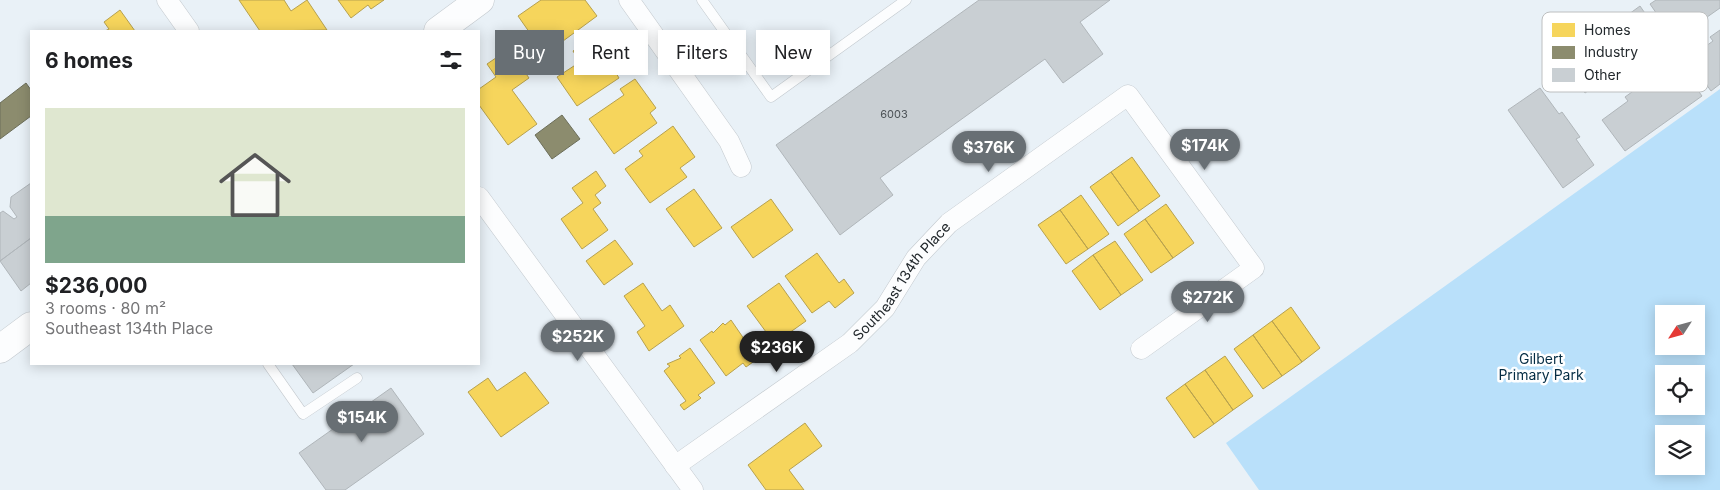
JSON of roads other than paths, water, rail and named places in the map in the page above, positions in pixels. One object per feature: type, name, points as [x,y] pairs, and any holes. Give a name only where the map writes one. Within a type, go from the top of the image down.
[{"type":"street","points":[[167,0],[188,30]]},
{"type":"street","points":[[439,30],[480,0]]},
{"type":"street","points":[[629,0],[729,141],[741,167]]},
{"type":"street","name":"Southeast 134th Place","points":[[675,466],[850,343],[885,308],[916,258],[949,223],[1128,95],[1254,268],[1141,349]]},
{"type":"street","points":[[480,198],[693,490]]},
{"type":"street","points":[[0,349],[30,327]]},
{"type":"lane","points":[[702,0],[771,97],[906,0]]},
{"type":"lane","points":[[269,365],[303,414],[356,378]]},
{"type":"park label","name":"Gilbert Primary Park","points":[[1541,368]]}]
